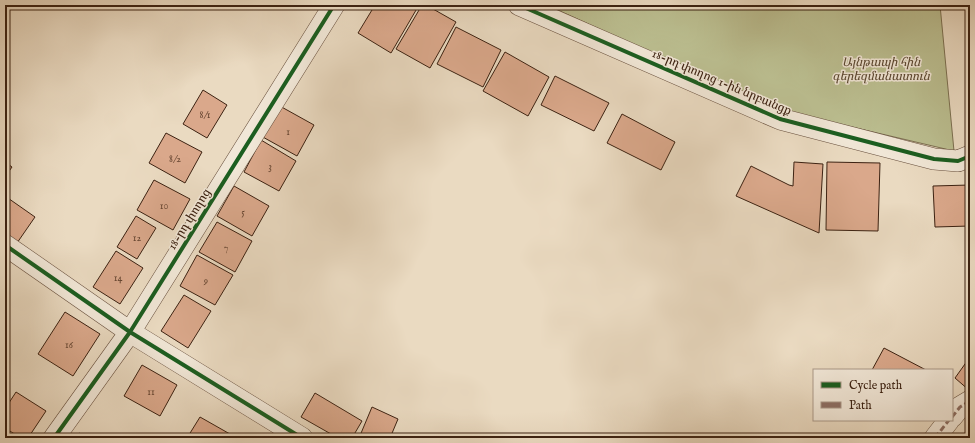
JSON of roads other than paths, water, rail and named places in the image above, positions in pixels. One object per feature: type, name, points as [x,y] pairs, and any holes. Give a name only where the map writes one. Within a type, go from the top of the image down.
[{"type":"street","name":"18-րդ փողոց","points":[[54,438],[130,332],[334,5]]},
{"type":"street","name":"18-րդ փողոց 1-ին նրբանցք","points":[[519,5],[780,119],[934,159],[958,161],[970,156]]},
{"type":"street","points":[[5,246],[130,332],[302,438]]},
{"type":"street","points":[[953,416],[960,407],[970,401]]},
{"type":"street","points":[[935,438],[948,421]]},
{"type":"park label","name":"Այնթապի հին գերեզմանատուն","points":[[881,69]]}]
